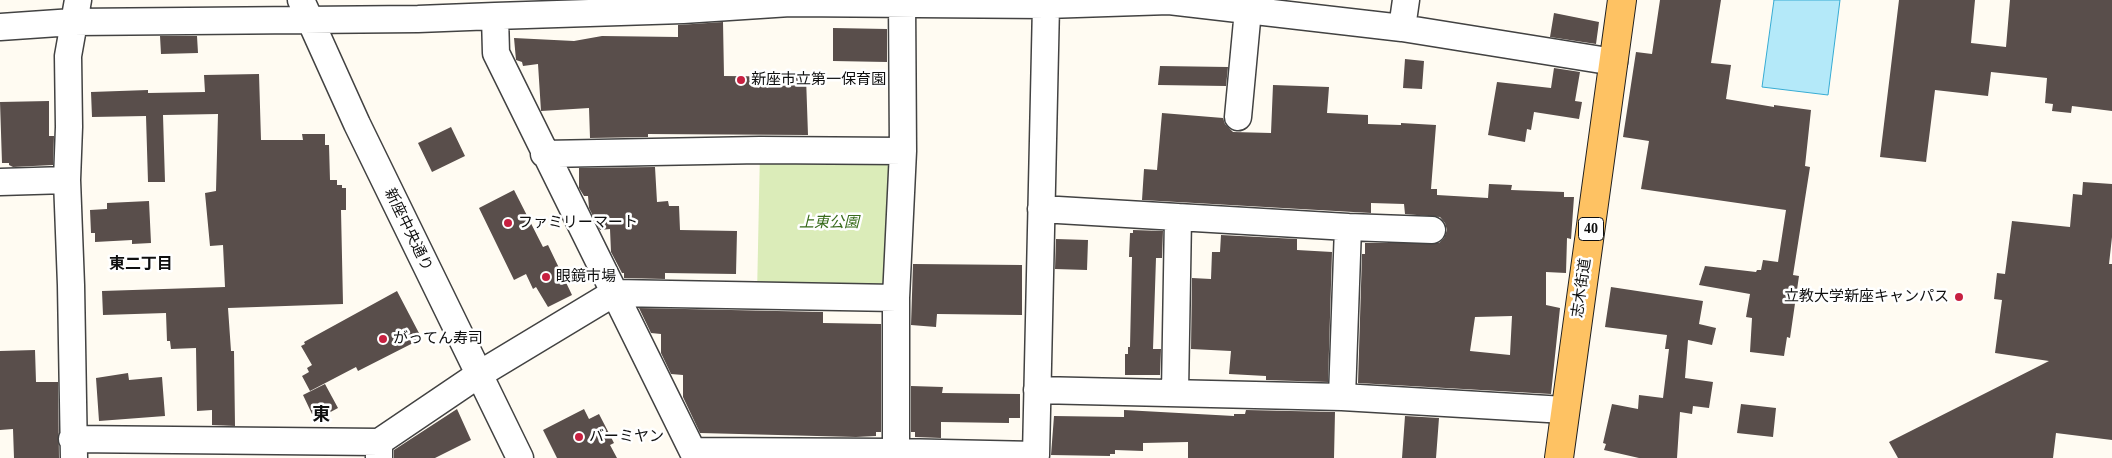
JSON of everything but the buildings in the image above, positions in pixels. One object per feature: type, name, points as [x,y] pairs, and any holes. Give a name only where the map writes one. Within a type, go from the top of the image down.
[{"type":"main road","name":"志木街道","points":[[1559,458],[1622,0]]},
{"type":"street","points":[[0,27],[76,11],[306,10],[495,16],[790,1],[902,1],[1046,5],[1169,0],[1248,10],[1289,7],[1402,28],[1614,62]]},
{"type":"street","points":[[1402,28],[1406,0]]},
{"type":"street","points":[[896,455],[896,298],[903,151],[902,1]]},
{"type":"street","points":[[495,16],[496,53],[544,154],[694,455],[1036,457],[1046,5]]},
{"type":"street","name":"新座中央通り","points":[[306,10],[356,124],[520,458]]},
{"type":"street","points":[[1238,117],[1248,10]]},
{"type":"street","points":[[76,11],[68,56],[69,127],[67,180],[71,285],[73,449],[379,450],[478,375],[614,293],[896,298]]},
{"type":"street","points":[[544,154],[760,150],[903,151]]},
{"type":"street","points":[[0,182],[67,180]]},
{"type":"street","points":[[1041,209],[1432,230]]},
{"type":"street","points":[[1175,392],[1178,217]]},
{"type":"street","points":[[1342,397],[1348,226]]},
{"type":"street","points":[[1037,390],[1342,397],[1565,410]]},
{"type":"green space","name":"上東公園","points":[[760,150],[903,151],[896,298],[757,295]]},
{"type":"water","points":[[1774,0],[1840,0],[1828,95],[1762,87]]},
{"type":"place","name":"新座市立第一保育園","points":[[741,80]]},
{"type":"place","name":"ファミリーマート","points":[[508,223]]},
{"type":"place","name":"眼鏡市場","points":[[546,277]]},
{"type":"place","name":"立教大学新座キャンパス","points":[[1959,297]]},
{"type":"place","name":"がってん寿司","points":[[383,339]]},
{"type":"place","name":"バーミヤン","points":[[579,437]]},
{"type":"district","name":"東二丁目","points":[[141,265]]},
{"type":"district","name":"東","points":[[321,415]]}]
